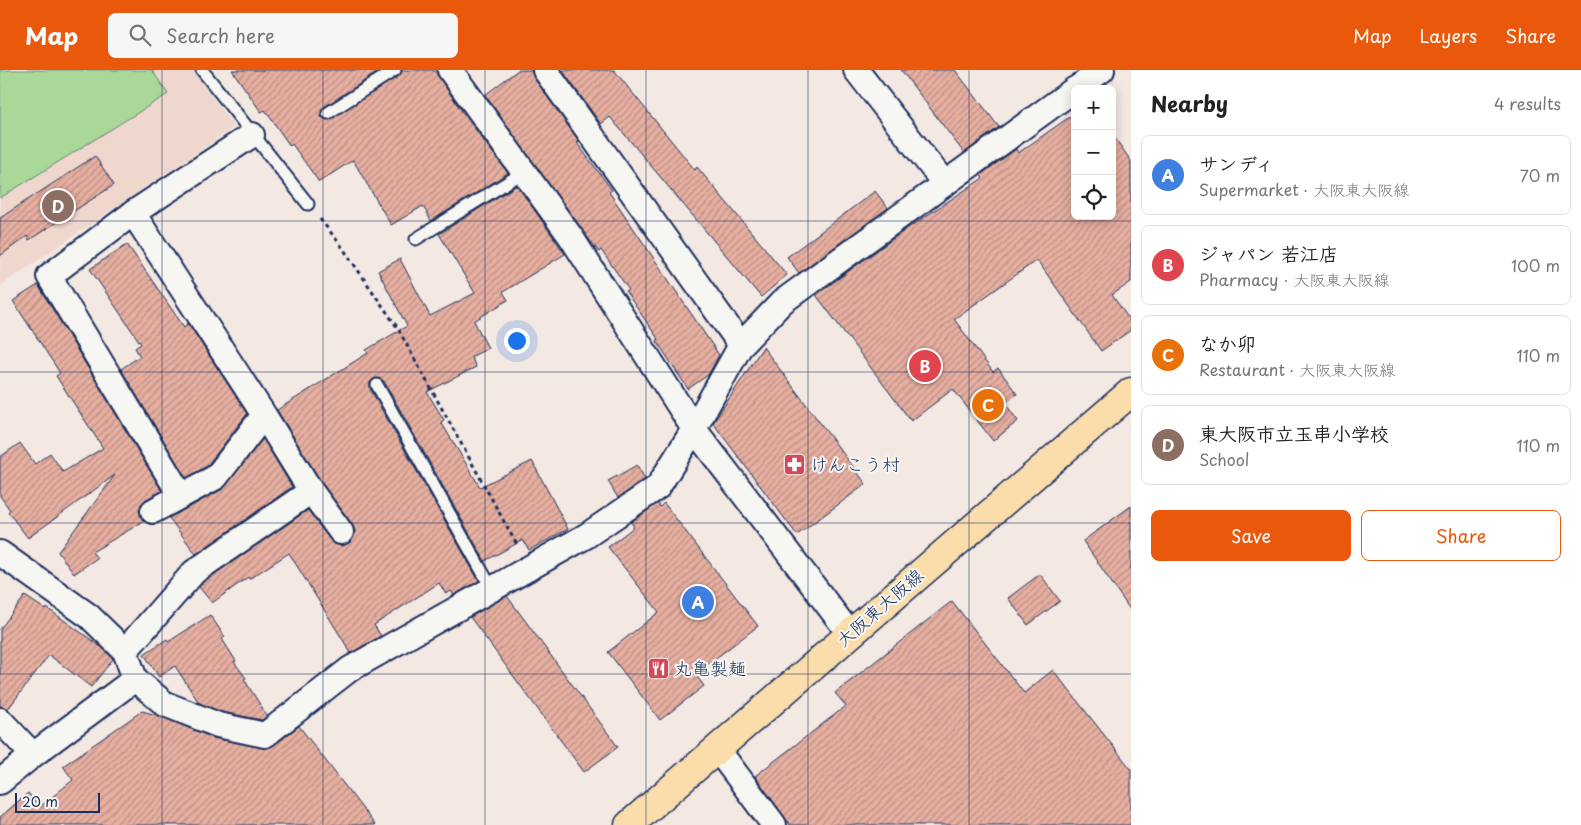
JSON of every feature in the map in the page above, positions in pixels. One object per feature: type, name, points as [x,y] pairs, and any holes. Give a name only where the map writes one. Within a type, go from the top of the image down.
[{"type":"main road","name":"大阪東大阪線","points":[[630,825],[1131,392]]},
{"type":"street","points":[[450,70],[571,237],[694,429],[850,634]]},
{"type":"street","points":[[545,70],[741,345]]},
{"type":"street","points":[[856,70],[944,184]]},
{"type":"street","points":[[1081,85],[1102,70]]},
{"type":"street","points":[[0,554],[89,616],[125,651],[135,680],[166,704],[218,725],[266,735],[350,669],[586,536],[658,487],[694,429],[741,345],[782,302],[1071,92]]},
{"type":"street","points":[[180,496],[49,276],[132,213],[252,135]]},
{"type":"street","points":[[132,213],[264,415],[310,491],[341,532]]},
{"type":"street","points":[[153,511],[216,477],[264,415]]},
{"type":"street","points":[[125,651],[194,572],[310,491]]},
{"type":"street","points":[[0,782],[33,755],[135,680]]},
{"type":"street","points":[[0,720],[33,755]]},
{"type":"street","points":[[718,750],[774,825]]},
{"type":"lane","points":[[202,70],[308,204]]},
{"type":"lane","points":[[328,113],[395,70]]},
{"type":"lane","points":[[416,239],[524,172]]},
{"type":"lane","points":[[377,385],[492,589]]},
{"type":"path","points":[[308,204],[340,244],[397,327],[530,568]]},
{"type":"shaded area","points":[[0,70],[193,70],[234,127],[0,286]]},
{"type":"green space","points":[[0,70],[152,70],[168,94],[0,198]]},
{"type":"building","points":[[232,70],[381,70],[324,107],[321,117],[328,120],[399,76],[402,70],[434,70],[463,113],[508,173],[431,221],[423,206],[391,225],[353,160],[319,182],[292,144],[290,146],[265,110],[261,112]]},
{"type":"building","points":[[518,70],[531,70],[534,78],[579,141],[577,143],[612,190],[609,192],[719,355],[708,375],[688,389],[656,340],[658,339],[626,292],[629,290],[601,250],[599,252],[589,239],[485,95]]},
{"type":"building","points":[[562,70],[614,70],[695,170],[697,167],[787,275],[761,297],[610,117],[601,124]]},
{"type":"building","points":[[901,70],[955,70],[999,127],[964,153]]},
{"type":"building","points":[[1071,116],[1071,220],[1116,220],[1116,140],[1131,161],[1131,282],[1112,295],[1131,322],[1131,330],[1101,351],[1037,260],[954,319],[993,372],[998,368],[1017,394],[1005,403],[1018,421],[993,441],[953,389],[911,421],[816,295],[905,230],[983,178],[980,175],[1016,149],[1018,153]]},
{"type":"building","points":[[95,156],[114,185],[29,240],[27,236],[0,256],[0,218]]},
{"type":"building","points":[[517,185],[565,254],[503,292],[508,300],[474,321],[488,348],[471,357],[476,367],[427,392],[444,420],[441,422],[480,487],[532,461],[568,529],[529,550],[523,540],[485,561],[384,381],[377,378],[370,382],[370,389],[479,581],[454,595],[451,591],[446,594],[439,583],[374,625],[381,636],[351,653],[289,553],[249,579],[248,577],[212,603],[199,587],[203,582],[308,510],[335,544],[343,546],[353,538],[355,531],[352,524],[322,483],[277,410],[368,353],[366,350],[407,326],[378,271],[400,259],[430,316],[475,293],[439,234]]},
{"type":"building","points":[[875,191],[888,208],[799,273],[787,257]]},
{"type":"building","points":[[127,244],[184,327],[188,323],[247,414],[207,466],[186,478],[121,369],[140,356],[135,348],[141,344],[90,269]]},
{"type":"building","points":[[38,285],[162,491],[146,499],[141,504],[139,511],[144,521],[92,552],[97,558],[74,574],[58,552],[115,475],[28,538],[8,512],[10,510],[0,496],[0,457],[20,443],[35,464],[50,453],[63,472],[103,448],[56,376],[60,373],[13,301]]},
{"type":"building","points":[[763,347],[866,484],[797,535],[713,423]]},
{"type":"building","points":[[263,439],[292,487],[196,554],[169,518],[223,489]]},
{"type":"building","points":[[637,465],[645,479],[618,498],[608,481]]},
{"type":"building","points":[[658,503],[660,507],[664,503],[758,626],[695,674],[704,686],[660,720],[608,652],[659,612],[608,547],[634,527],[631,522]]},
{"type":"building","points":[[1131,506],[1131,611],[1083,541]]},
{"type":"building","points":[[1040,574],[1060,601],[1028,625],[1008,598]]},
{"type":"building","points":[[25,596],[46,610],[47,608],[104,649],[113,659],[91,687],[49,655],[8,709],[0,707],[0,629]]},
{"type":"building","points":[[507,596],[618,747],[584,772],[470,617]]},
{"type":"building","points":[[952,601],[1024,693],[1053,670],[1131,769],[1131,825],[790,825],[755,776],[846,706],[835,693]]},
{"type":"building","points":[[210,615],[225,637],[222,639],[236,661],[234,662],[246,678],[244,679],[267,716],[262,720],[222,712],[199,703],[175,666],[159,677],[144,654],[167,639],[168,642]]},
{"type":"building","points":[[142,711],[157,715],[213,738],[263,748],[273,746],[299,726],[375,825],[0,825],[0,817],[28,793],[40,807],[73,780],[63,766]]},
{"type":"place","name":"東大阪市立玉串小学校","points":[[58,206]]},
{"type":"place","name":"ジャパン 若江店","points":[[925,366]]},
{"type":"place","name":"なか卯","points":[[988,405]]},
{"type":"place","name":"けんこう村","points":[[794,465]]},
{"type":"place","name":"サンディ","points":[[698,602]]},
{"type":"place","name":"丸亀製麺","points":[[658,669]]}]
